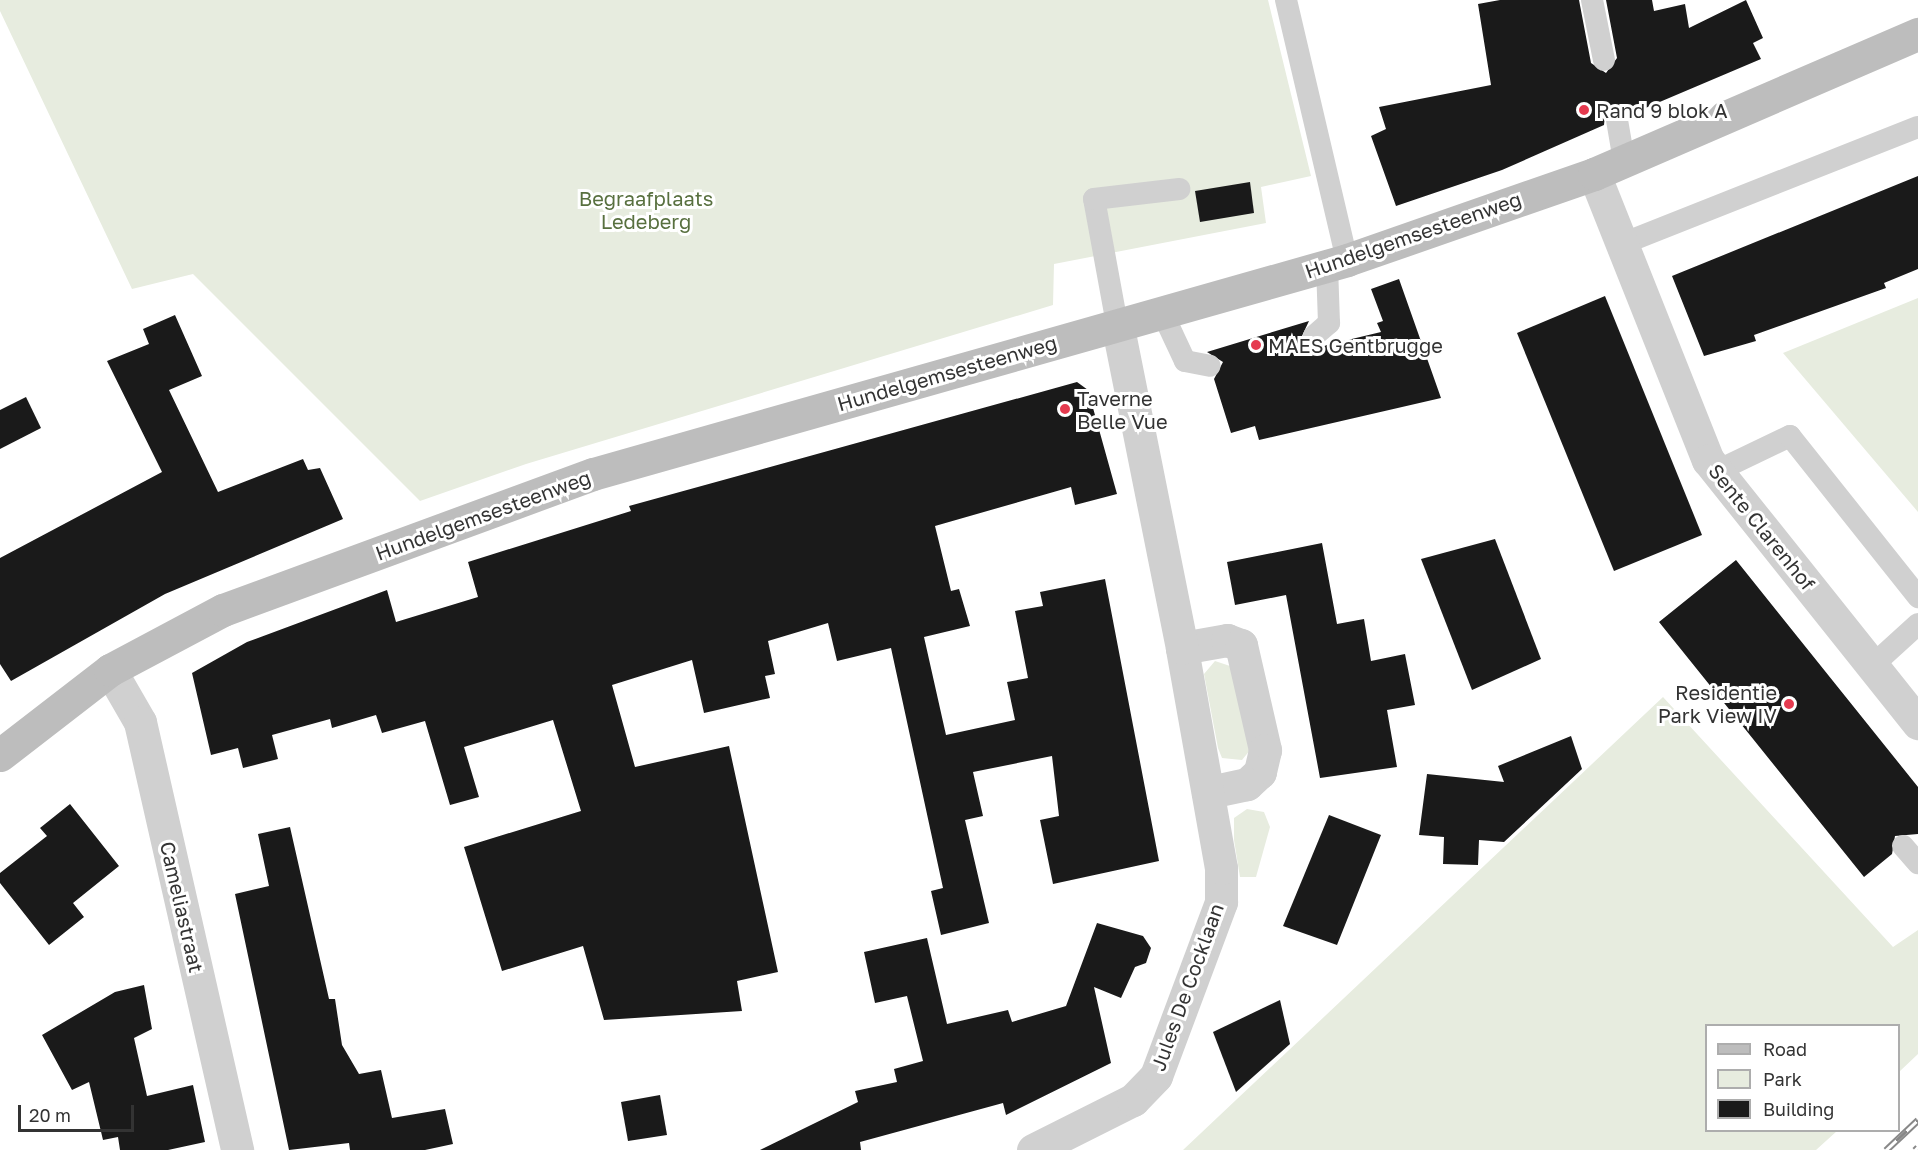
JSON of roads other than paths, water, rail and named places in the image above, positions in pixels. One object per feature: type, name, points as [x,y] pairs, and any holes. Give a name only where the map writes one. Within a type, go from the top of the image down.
[{"type":"main road","name":"Hundelgemsesteenweg","points":[[0,754],[110,670],[223,610],[593,474],[1337,262],[1594,174],[1918,34]]},
{"type":"street","name":"Sente Clarenhof","points":[[1594,174],[1708,460],[1918,723]]},
{"type":"street","name":"Jules De Cocklaan","points":[[1033,1150],[1132,1100],[1155,1076],[1221,902],[1208,792],[1182,648],[1117,324]]},
{"type":"street","points":[[1182,648],[1227,640],[1241,645],[1265,750],[1260,772],[1247,784],[1208,792]]},
{"type":"street","name":"Cameliastraat","points":[[110,670],[140,722],[237,1150]]},
{"type":"lane","points":[[1286,0],[1337,262],[1329,323],[1314,336]]},
{"type":"lane","points":[[1592,0],[1604,60]]},
{"type":"lane","points":[[1617,120],[1624,161]]},
{"type":"lane","points":[[1622,244],[1918,127]]},
{"type":"lane","points":[[1117,324],[1094,199],[1179,189]]},
{"type":"lane","points":[[1162,312],[1185,361],[1210,366]]},
{"type":"lane","points":[[1718,471],[1790,436],[1918,597]]},
{"type":"lane","points":[[1873,665],[1918,624]]},
{"type":"lane","points":[[1903,846],[1918,863]]},
{"type":"railway","points":[[1886,1150],[1918,1120]]},
{"type":"railway","points":[[1915,1150],[1918,1147]]},
{"type":"place","name":"Rand 9 blok A","points":[[1584,110]]},
{"type":"place","name":"MAES Gentbrugge","points":[[1256,345]]},
{"type":"place","name":"Taverne Belle Vue","points":[[1065,409]]},
{"type":"place","name":"Residentie Park View IV","points":[[1789,704]]},
{"type":"park label","name":"Begraafplaats Ledeberg","points":[[646,210]]}]
